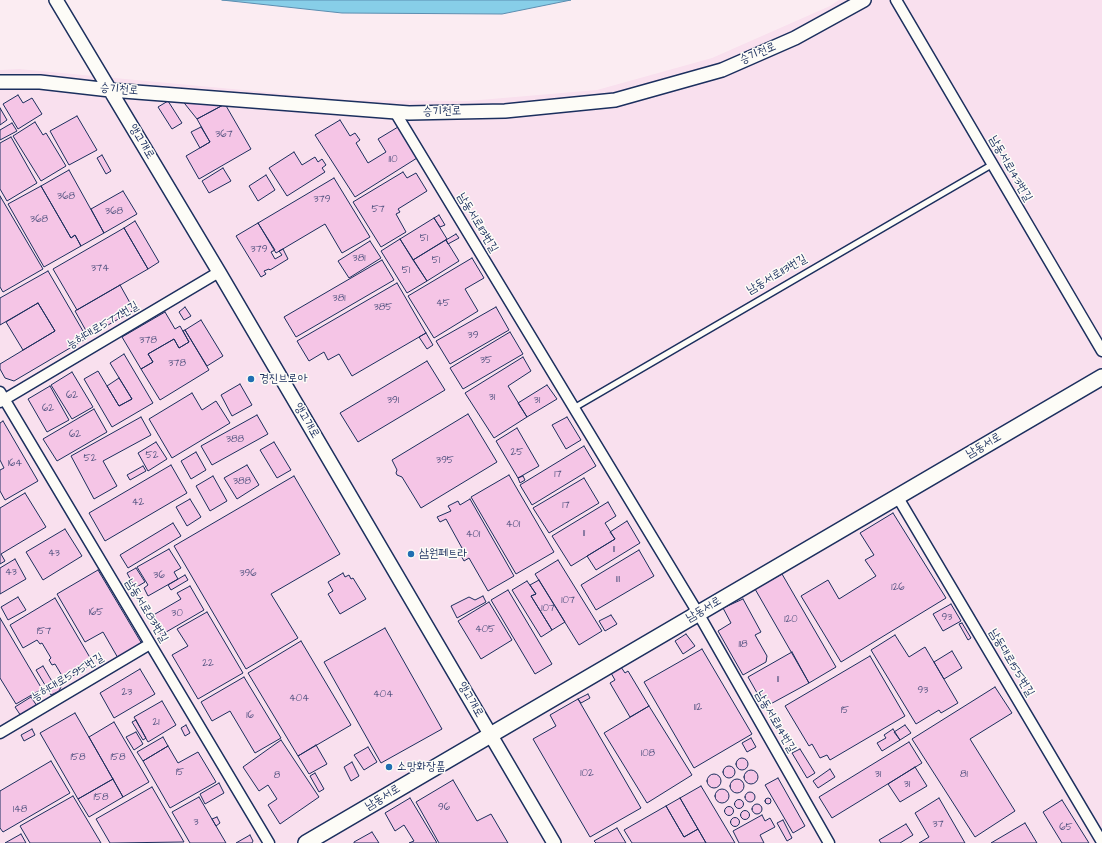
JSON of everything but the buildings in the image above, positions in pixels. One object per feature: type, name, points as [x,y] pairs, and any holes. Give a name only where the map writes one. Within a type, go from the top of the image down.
[{"type":"main road","name":"남동서로","points":[[306,843],[1102,377]]},
{"type":"street","name":"앵고개로","points":[[56,0],[219,272],[554,843]]},
{"type":"street","name":"승기천로","points":[[0,82],[40,82],[110,90],[409,113],[505,111],[615,100],[722,70],[796,38],[864,0]]},
{"type":"street","name":"남동서로143번길","points":[[896,0],[1102,350]]},
{"type":"street","name":"남동서로113번길","points":[[396,112],[698,613]]},
{"type":"street","name":"능허대로577번길","points":[[1,398],[219,272]]},
{"type":"street","name":"남동서로83번길","points":[[1,398],[269,843]]},
{"type":"street","name":"남동대로155번길","points":[[898,496],[1102,842]]},
{"type":"street","name":"남동서로114번길","points":[[698,613],[829,843]]},
{"type":"street","name":"능허대로595번길","points":[[0,733],[150,644]]},
{"type":"lane","name":"남동서로113번길","points":[[574,408],[993,164]]},
{"type":"shaded area","points":[[839,0],[1102,0],[1102,843],[0,843],[0,70],[19,69],[349,100],[468,101],[597,90],[712,58],[830,6]]},
{"type":"water","points":[[222,0],[571,0],[502,14],[342,13]]},
{"type":"place","name":"경진브로아","points":[[251,379]]},
{"type":"place","name":"삼원페트라","points":[[411,554]]},
{"type":"place","name":"소망화장품","points":[[389,767]]}]
